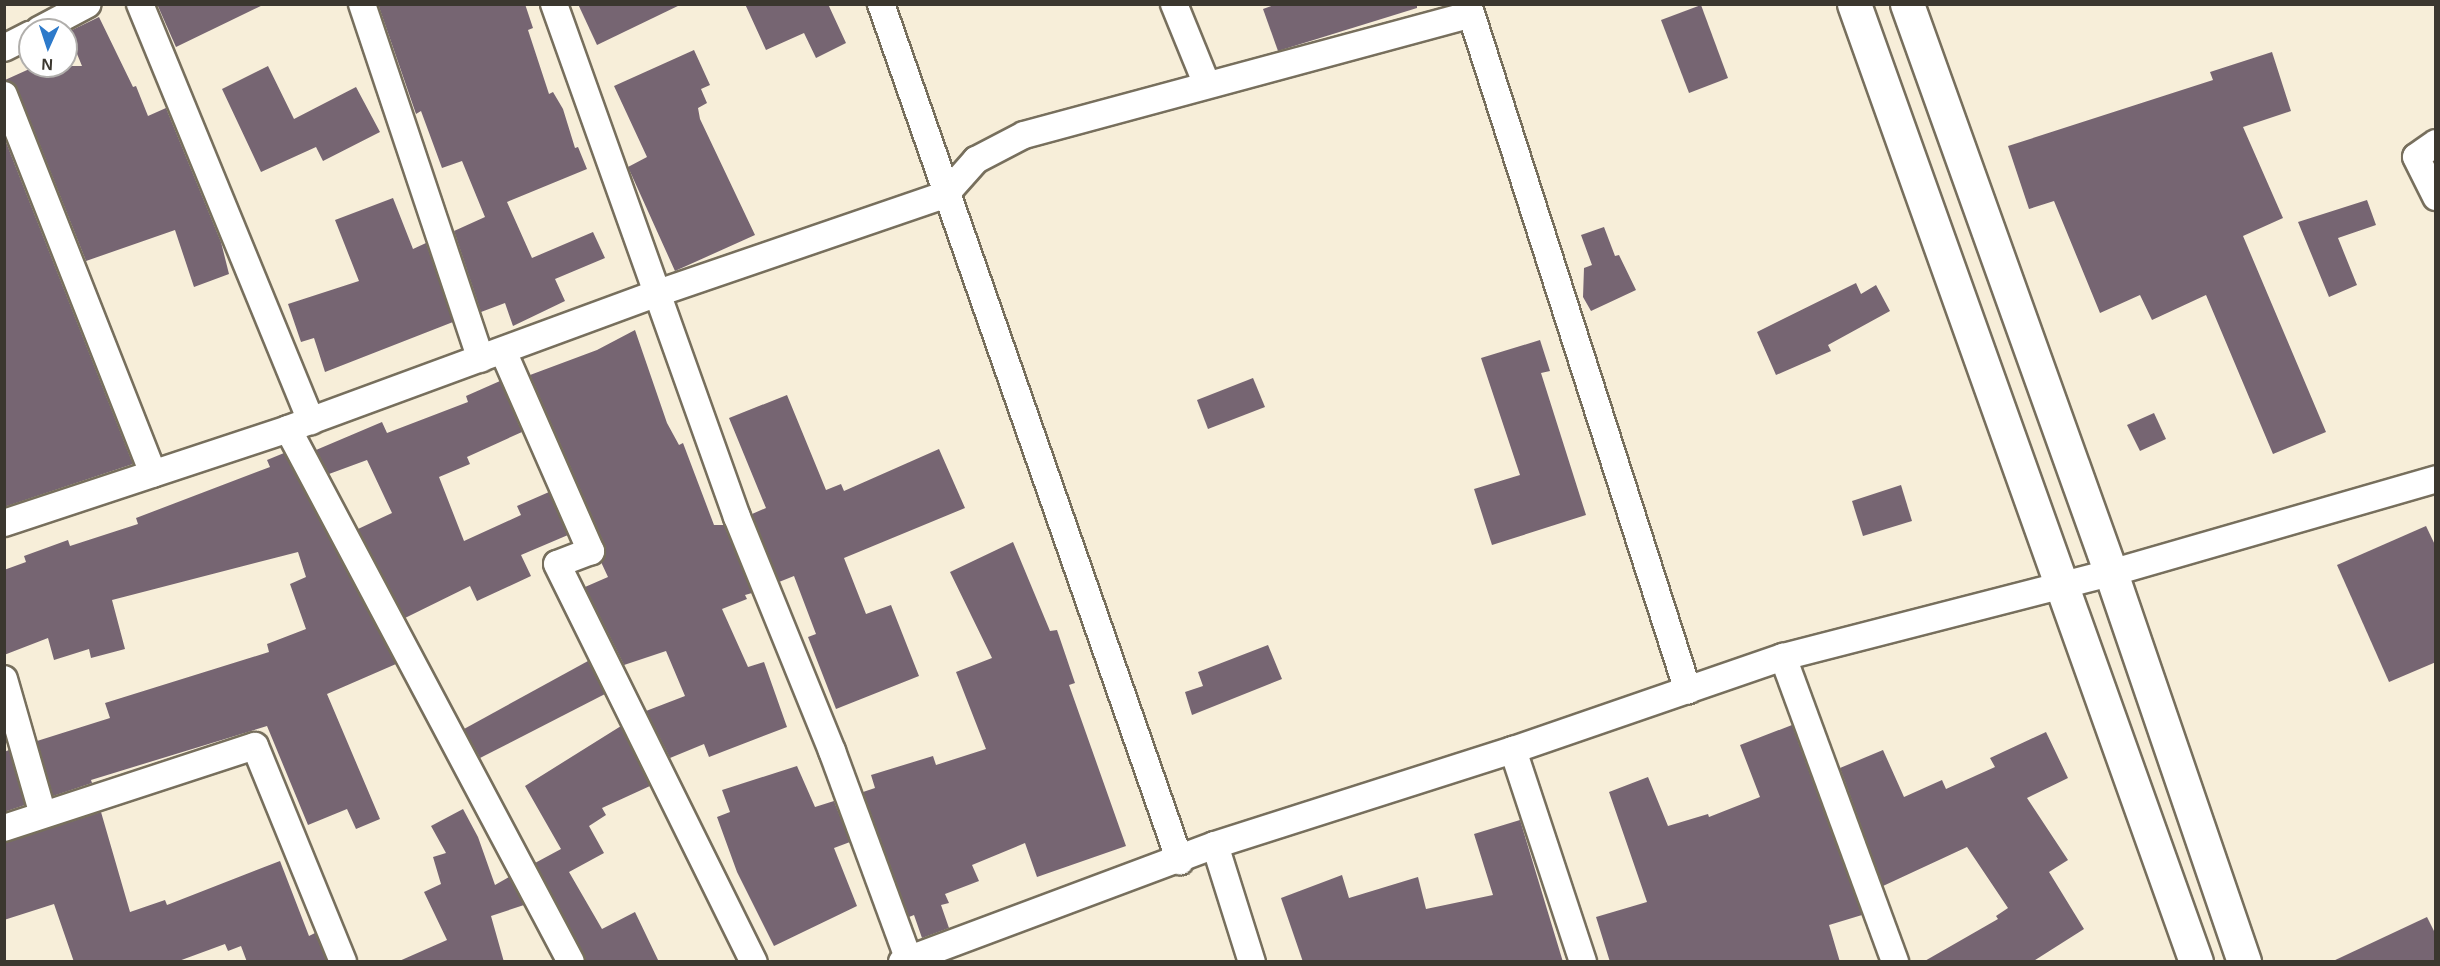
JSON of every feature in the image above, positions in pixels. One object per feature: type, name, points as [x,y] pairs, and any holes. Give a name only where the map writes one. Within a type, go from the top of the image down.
[{"type":"street","points":[[62,18],[88,4]]},
{"type":"street","points":[[140,4],[299,425],[571,962]]},
{"type":"street","points":[[362,4],[492,355],[591,550],[557,564],[754,962]]},
{"type":"street","points":[[554,4],[737,517],[832,751],[905,961],[951,953],[1215,845],[1514,750],[1783,657],[2060,587],[2434,486]]},
{"type":"street","points":[[881,4],[945,195],[1180,861]]},
{"type":"street","points":[[1174,4],[1207,85]]},
{"type":"street","points":[[1854,4],[2060,587],[2196,962]]},
{"type":"street","points":[[1907,4],[2111,573],[2244,962]]},
{"type":"street","points":[[4,523],[299,425],[658,293],[945,195],[976,160],[1024,135],[1470,9],[1689,691]]},
{"type":"street","points":[[4,48],[18,41]]},
{"type":"street","points":[[4,95],[153,474]]},
{"type":"street","points":[[2436,143],[2416,157],[2436,197]]},
{"type":"street","points":[[1783,657],[1895,962]]},
{"type":"street","points":[[4,679],[43,815]]},
{"type":"street","points":[[4,828],[255,746],[343,962]]},
{"type":"street","points":[[1514,750],[1583,962]]},
{"type":"street","points":[[1215,845],[1252,962]]},
{"type":"building","points":[[157,4],[265,4],[176,47]]},
{"type":"building","points":[[378,4],[525,4],[533,28],[528,30],[549,94],[553,92],[563,109],[575,148],[578,147],[587,169],[507,202],[532,258],[593,232],[605,258],[555,279],[565,301],[513,326],[505,303],[481,312],[454,231],[485,217],[462,161],[442,168],[421,111],[416,114]]},
{"type":"building","points":[[578,4],[682,4],[597,45]]},
{"type":"building","points":[[745,4],[828,4],[846,43],[816,58],[804,33],[766,50]]},
{"type":"building","points":[[1277,4],[1417,4],[1417,8],[1278,51],[1263,9]]},
{"type":"building","points":[[1701,5],[1728,78],[1689,93],[1661,20]]},
{"type":"building","points":[[99,17],[133,87],[136,86],[148,116],[166,108],[221,242],[229,274],[194,287],[175,230],[86,261],[18,90],[5,80],[18,74],[18,78],[78,78],[78,66],[82,66],[78,56],[78,27]]},
{"type":"building","points":[[694,50],[710,85],[701,89],[707,103],[698,108],[700,119],[755,235],[675,271],[628,167],[647,157],[614,86]]},
{"type":"building","points":[[2272,52],[2291,111],[2243,127],[2283,218],[2243,236],[2326,432],[2273,454],[2206,295],[2152,320],[2140,295],[2100,313],[2054,201],[2029,209],[2008,146],[2213,80],[2210,72]]},
{"type":"building","points":[[268,66],[294,119],[356,87],[380,132],[323,161],[316,147],[261,172],[222,89]]},
{"type":"building","points":[[4,137],[133,464],[4,507]]},
{"type":"building","points":[[393,198],[413,249],[426,243],[453,322],[325,372],[314,338],[301,342],[288,304],[359,281],[335,220]]},
{"type":"building","points":[[2367,200],[2376,225],[2338,238],[2357,285],[2329,297],[2298,222]]},
{"type":"building","points":[[1604,227],[1615,256],[1619,255],[1636,290],[1591,311],[1583,297],[1584,268],[1592,265],[1581,235]]},
{"type":"building","points":[[1856,283],[1861,294],[1876,285],[1890,311],[1828,345],[1831,351],[1776,375],[1757,332]]},
{"type":"building","points":[[635,330],[667,423],[679,445],[683,443],[714,525],[724,525],[752,593],[745,595],[747,599],[722,609],[748,667],[764,662],[787,727],[709,757],[704,744],[670,758],[646,711],[685,696],[666,651],[624,665],[585,587],[608,577],[601,562],[605,546],[530,375],[597,350]]},
{"type":"building","points":[[1540,340],[1550,371],[1541,373],[1586,515],[1492,545],[1474,489],[1520,475],[1481,358]]},
{"type":"building","points":[[1253,378],[1265,407],[1208,429],[1197,400]]},
{"type":"building","points":[[500,381],[522,432],[467,457],[470,464],[439,477],[464,541],[521,515],[517,506],[549,492],[568,535],[521,555],[531,576],[477,601],[470,586],[405,618],[358,529],[392,513],[367,460],[329,474],[316,450],[382,422],[387,433],[468,402],[466,396]]},
{"type":"building","points":[[787,395],[826,490],[841,484],[844,491],[939,449],[965,508],[844,558],[866,614],[891,605],[919,676],[836,709],[808,637],[816,634],[794,576],[779,582],[752,514],[766,508],[729,418]]},
{"type":"building","points":[[2154,413],[2166,439],[2140,451],[2127,425]]},
{"type":"building","points":[[284,453],[396,664],[327,694],[380,819],[356,829],[347,809],[308,825],[267,726],[91,780],[92,783],[53,796],[37,741],[110,718],[105,703],[269,652],[267,644],[306,629],[290,584],[306,577],[298,552],[112,600],[125,649],[91,658],[89,649],[54,660],[48,638],[4,655],[4,570],[26,562],[24,556],[68,540],[70,546],[138,524],[136,518],[270,467],[267,460]]},
{"type":"building","points":[[1901,485],[1912,521],[1863,536],[1852,501]]},
{"type":"building","points":[[2426,526],[2436,547],[2436,662],[2389,682],[2337,565]]},
{"type":"building","points":[[1013,542],[1050,631],[1057,630],[1075,683],[1069,685],[1126,846],[1037,877],[1025,843],[972,865],[979,881],[945,894],[949,903],[941,905],[949,928],[922,938],[914,915],[909,917],[863,792],[875,788],[871,775],[933,756],[936,765],[986,749],[956,672],[992,658],[950,572]]},
{"type":"building","points":[[1268,645],[1282,679],[1192,715],[1185,692],[1203,686],[1198,672]]},
{"type":"building","points":[[588,661],[605,694],[480,758],[464,729]]},
{"type":"building","points":[[1792,725],[1862,915],[1829,925],[1840,962],[1610,962],[1596,917],[1647,902],[1609,792],[1648,777],[1668,826],[1708,814],[1709,817],[1760,797],[1740,745]]},
{"type":"building","points":[[621,726],[650,786],[602,808],[606,815],[589,826],[604,853],[569,872],[602,929],[635,912],[659,962],[586,962],[535,863],[561,849],[525,786]]},
{"type":"building","points":[[2046,732],[2068,778],[2027,798],[2068,860],[2049,872],[2084,929],[2032,962],[1923,962],[1998,919],[1996,916],[2008,908],[1967,847],[1883,886],[1840,768],[1883,750],[1904,797],[1942,780],[1946,789],[1995,767],[1990,758]]},
{"type":"building","points":[[9,750],[25,805],[4,812],[4,752]]},
{"type":"building","points":[[797,766],[815,807],[834,801],[850,842],[834,848],[857,906],[774,946],[737,872],[717,817],[730,812],[722,790]]},
{"type":"building","points":[[463,809],[478,837],[495,885],[509,877],[524,905],[491,916],[504,962],[397,962],[447,940],[424,892],[441,884],[433,857],[446,853],[431,826]]},
{"type":"building","points":[[101,812],[130,912],[165,900],[167,905],[280,861],[309,936],[315,933],[327,962],[247,962],[241,946],[228,951],[225,944],[176,962],[74,962],[54,904],[4,920],[4,843]]},
{"type":"building","points":[[1520,820],[1563,962],[1303,962],[1281,898],[1342,875],[1349,898],[1418,877],[1426,909],[1493,895],[1474,834]]},
{"type":"building","points":[[2427,917],[2436,935],[2436,962],[2331,962]]}]
